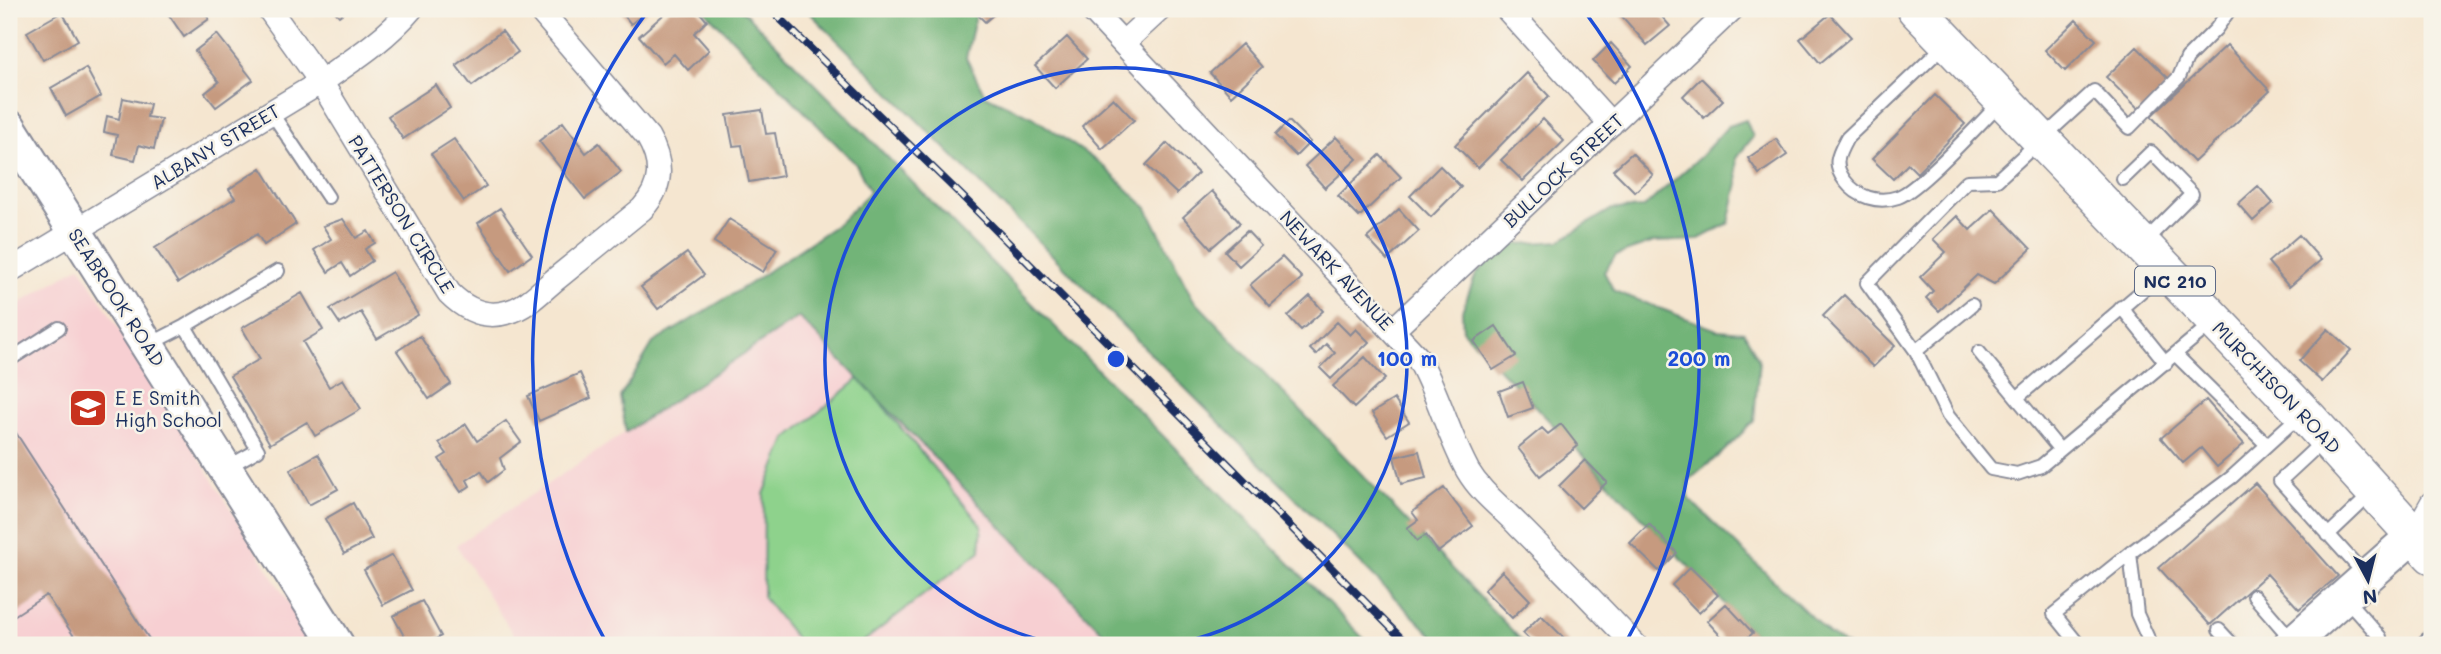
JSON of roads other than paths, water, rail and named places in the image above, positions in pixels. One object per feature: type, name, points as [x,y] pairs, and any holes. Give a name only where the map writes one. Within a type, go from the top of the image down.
[{"type":"main road","name":"MURCHISON ROAD","points":[[1916,9],[2314,425],[2423,545]]},
{"type":"street","name":"PATTERSON CIRCLE","points":[[269,9],[321,82],[449,293],[458,303],[482,314],[509,312],[522,307],[642,209],[657,187],[660,174],[659,161],[648,137],[539,9]]},
{"type":"street","name":"ALBANY STREET","points":[[9,271],[321,82],[360,56],[411,9]]},
{"type":"street","name":"NEWARK AVENUE","points":[[1091,9],[1418,358],[1431,380],[1457,448],[1484,493],[1514,520],[1635,645]]},
{"type":"street","points":[[1123,43],[1160,9]]},
{"type":"street","points":[[1507,9],[1611,124]]},
{"type":"street","name":"BULLOCK STREET","points":[[1393,330],[1732,9]]},
{"type":"street","name":"SEABROOK ROAD","points":[[9,127],[337,645]]},
{"type":"street","points":[[2303,638],[2355,587],[2423,545],[2432,503]]},
{"type":"lane","points":[[2214,321],[2041,466],[2017,474],[1991,469],[1948,416],[1916,351],[1867,283],[1967,181],[1997,180],[2094,91],[2129,128],[2179,77],[2187,58],[2216,29],[2230,9]]},
{"type":"lane","points":[[1948,43],[1847,138],[1837,156],[1839,172],[1849,187],[1863,196],[1879,200],[1899,197],[1918,184],[2003,100]]},
{"type":"lane","points":[[271,112],[328,197]]},
{"type":"lane","points":[[2018,397],[2121,307],[2192,194],[2151,152],[2123,179]]},
{"type":"lane","points":[[148,345],[278,271]]},
{"type":"lane","points":[[1916,351],[1972,305]]},
{"type":"lane","points":[[2121,307],[2171,359],[2267,445]]},
{"type":"lane","points":[[185,326],[258,450],[226,468]]},
{"type":"lane","points":[[9,360],[59,328]]},
{"type":"lane","points":[[1979,352],[2060,450]]},
{"type":"lane","points":[[2079,645],[2054,614],[2232,477],[2267,445],[2314,425]]},
{"type":"lane","points":[[2314,425],[2280,481],[2328,534],[2380,637],[2378,645]]},
{"type":"lane","points":[[2328,534],[2375,490]]},
{"type":"lane","points":[[2130,553],[2137,614],[2151,645]]},
{"type":"lane","points":[[2254,596],[2303,638]]},
{"type":"lane","points":[[2219,630],[2233,645]]},
{"type":"lane","points":[[2421,645],[2432,635]]},
{"type":"railway","points":[[770,9],[964,198],[1408,645]]},
{"type":"place","name":"E E Smith High School","points":[[88,408]]}]
